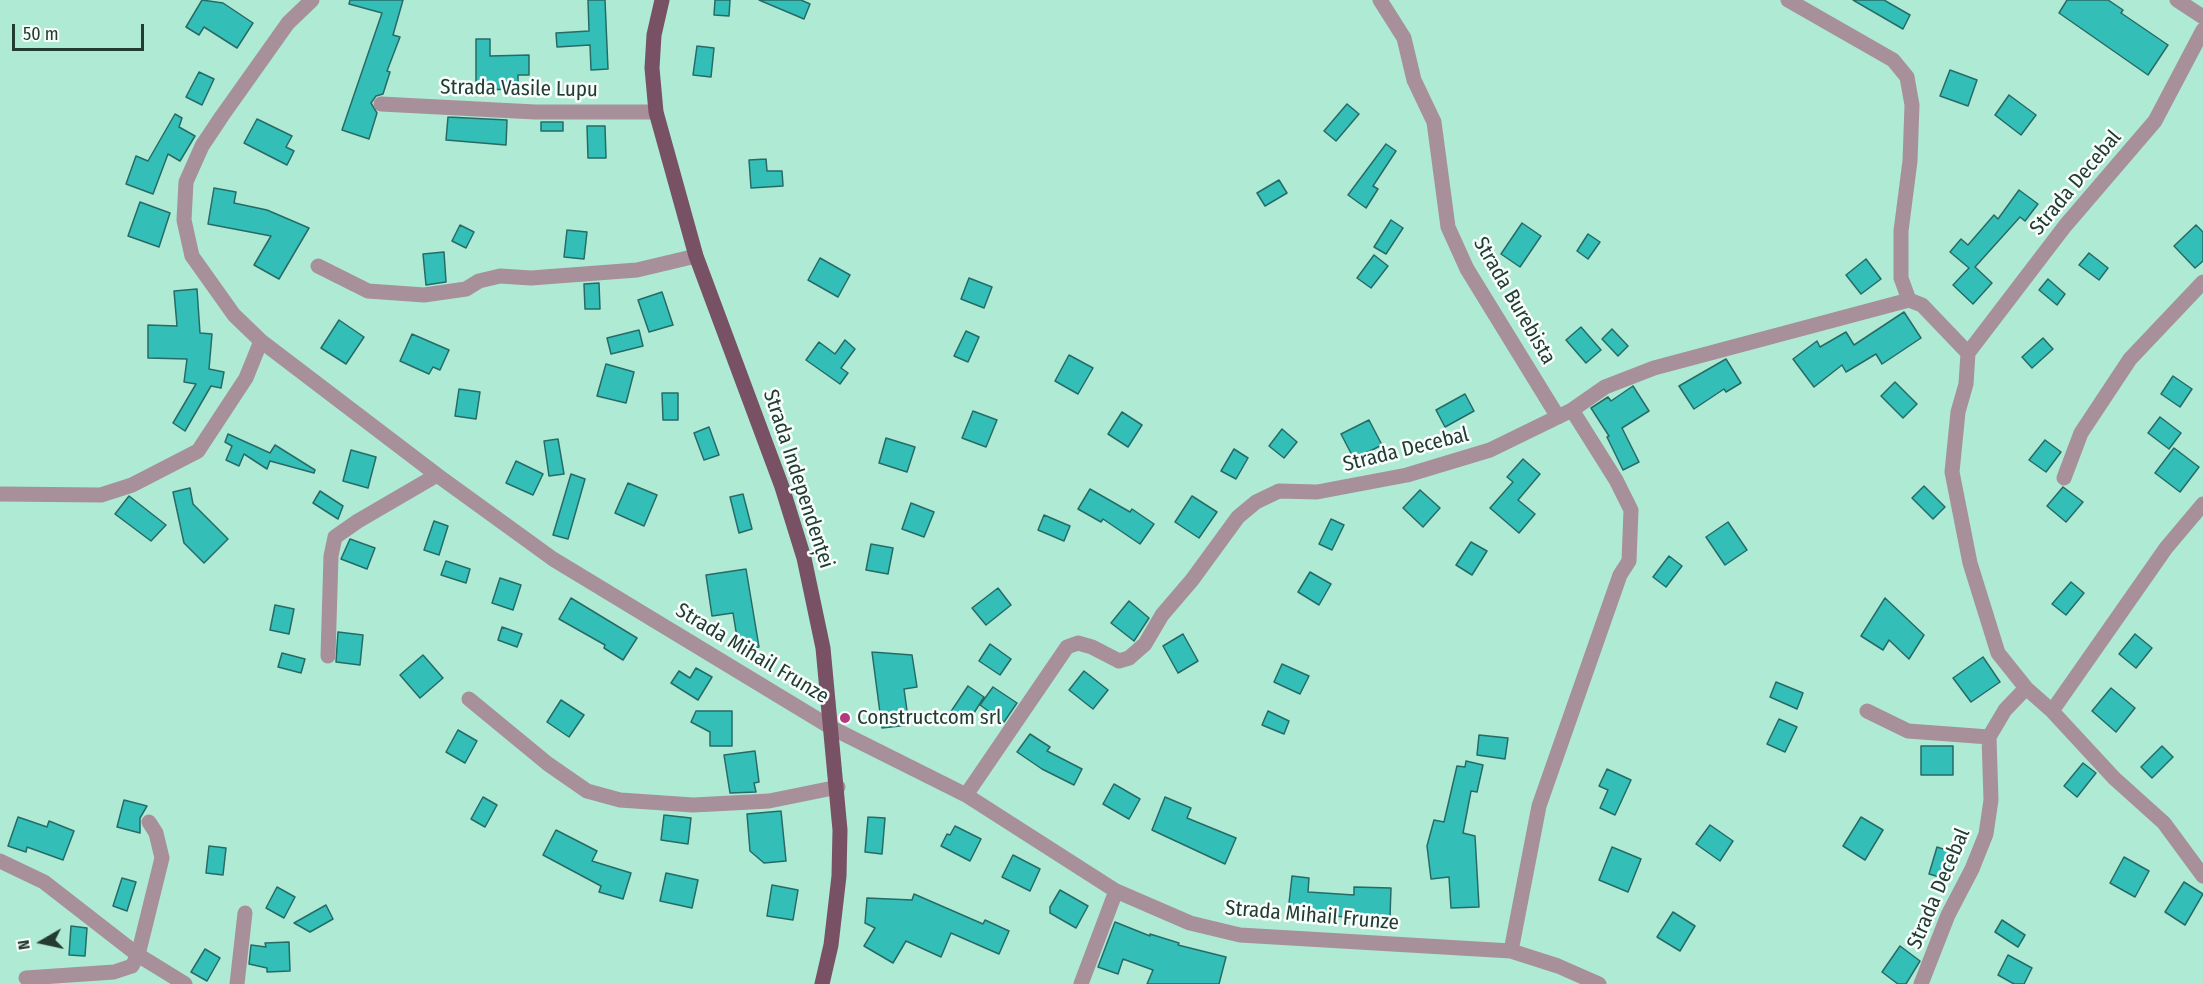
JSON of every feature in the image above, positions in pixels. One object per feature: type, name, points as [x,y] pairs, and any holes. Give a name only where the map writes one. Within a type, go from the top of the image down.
[{"type":"main road","name":"Strada Independenței","points":[[662,0],[654,35],[652,68],[656,112],[696,256],[741,372],[804,558],[823,648],[838,787],[839,876],[831,945],[822,984]]},
{"type":"street","points":[[0,494],[101,495],[132,485],[198,451],[246,378],[261,341],[234,315],[192,256],[184,220],[186,182],[202,146],[222,116],[288,23],[312,0]]},
{"type":"street","name":"Strada Burebista","points":[[1380,0],[1404,38],[1414,80],[1434,122],[1448,227],[1467,269],[1558,417]]},
{"type":"street","points":[[1788,0],[1893,60],[1907,78],[1912,105],[1910,161],[1900,231],[1901,278],[1909,300],[1922,305],[1968,353],[1966,384],[1954,437],[1952,472],[1958,510],[1981,605],[1998,653],[2026,688],[2052,711],[2114,778],[2164,823],[2203,876]]},
{"type":"street","points":[[2177,0],[2203,17]]},
{"type":"street","name":"Strada Decebal","points":[[1968,353],[2065,226],[2155,121],[2203,30]]},
{"type":"street","name":"Strada Vasile Lupu","points":[[381,104],[524,112],[656,112]]},
{"type":"street","points":[[318,266],[368,291],[424,295],[466,289],[479,281],[500,276],[531,278],[637,270],[696,256]]},
{"type":"street","points":[[2064,478],[2081,433],[2130,359],[2203,282]]},
{"type":"street","name":"Strada Decebal","points":[[966,795],[1067,647],[1078,643],[1119,661],[1130,658],[1145,644],[1162,615],[1192,580],[1238,517],[1256,502],[1279,491],[1317,492],[1407,476],[1490,450],[1572,410],[1605,387],[1654,368],[1909,300]]},
{"type":"street","name":"Strada Mihail Frunze","points":[[261,341],[437,475],[553,559],[832,728],[966,795],[1116,891],[1190,923],[1240,935],[1511,951],[1558,966],[1599,984]]},
{"type":"street","points":[[1511,951],[1539,806],[1620,575],[1629,561],[1631,510],[1616,480],[1572,410]]},
{"type":"street","points":[[328,656],[331,556],[335,537],[357,521],[437,475]]},
{"type":"street","points":[[2052,711],[2166,548],[2194,511],[2203,504]]},
{"type":"street","points":[[1867,711],[1908,731],[1989,737],[2005,710],[2026,688]]},
{"type":"street","points":[[470,699],[548,764],[587,791],[620,800],[693,805],[769,801],[838,787]]},
{"type":"street","name":"Strada Decebal","points":[[1922,984],[1948,915],[1972,869],[1986,834],[1991,800],[1989,737]]},
{"type":"street","points":[[26,978],[114,972],[132,966],[138,955],[162,858],[156,833],[149,822]]},
{"type":"street","points":[[0,861],[44,882],[138,955],[185,984]]},
{"type":"street","points":[[1081,984],[1116,891]]},
{"type":"street","points":[[237,984],[246,913]]},
{"type":"building","points":[[202,0],[223,3],[253,23],[237,48],[204,27],[199,35],[186,27]]},
{"type":"building","points":[[350,0],[403,0],[393,35],[400,37],[387,71],[390,72],[383,94],[376,96],[371,103],[377,113],[369,139],[342,130],[382,13],[349,4]]},
{"type":"building","points":[[588,0],[605,0],[608,69],[591,70],[590,45],[557,47],[556,33],[589,31]]},
{"type":"building","points":[[715,0],[730,0],[729,16],[714,15]]},
{"type":"building","points":[[759,0],[801,0],[810,4],[804,19]]},
{"type":"building","points":[[1853,0],[1884,0],[1910,15],[1903,29]]},
{"type":"building","points":[[2067,0],[2108,0],[2123,10],[2121,13],[2168,45],[2148,75],[2059,13]]},
{"type":"building","points":[[476,39],[490,39],[490,56],[529,55],[529,75],[518,75],[518,89],[476,90]]},
{"type":"building","points":[[697,46],[714,48],[711,77],[693,75]]},
{"type":"building","points":[[1950,70],[1977,80],[1968,106],[1940,96]]},
{"type":"building","points":[[199,72],[214,79],[202,105],[186,97]]},
{"type":"building","points":[[2009,95],[2036,115],[2021,135],[1995,115]]},
{"type":"building","points":[[1347,104],[1359,114],[1336,141],[1324,131]]},
{"type":"building","points":[[175,114],[182,118],[179,127],[195,136],[180,161],[168,154],[153,194],[126,184],[136,156],[148,161]]},
{"type":"building","points":[[448,117],[507,120],[506,145],[446,140]]},
{"type":"building","points":[[257,119],[292,136],[286,147],[294,151],[287,165],[244,143]]},
{"type":"building","points":[[541,122],[563,122],[563,131],[541,131]]},
{"type":"building","points":[[587,126],[605,126],[606,158],[588,158]]},
{"type":"building","points":[[1386,144],[1396,151],[1373,186],[1378,189],[1366,208],[1348,195]]},
{"type":"building","points":[[766,159],[767,171],[782,171],[783,186],[751,188],[749,160]]},
{"type":"building","points":[[1279,180],[1287,193],[1265,206],[1257,193]]},
{"type":"building","points":[[214,188],[236,192],[234,203],[267,210],[309,228],[279,279],[254,265],[271,236],[208,224]]},
{"type":"building","points":[[2019,190],[2038,204],[2025,221],[2020,217],[1975,267],[1992,283],[1973,304],[1953,285],[1969,268],[1950,252],[1961,239],[1968,245],[1994,215],[1998,219]]},
{"type":"building","points":[[140,202],[170,213],[159,247],[128,236]]},
{"type":"building","points":[[1391,220],[1403,228],[1386,254],[1374,247]]},
{"type":"building","points":[[1522,223],[1541,236],[1520,267],[1501,254]]},
{"type":"building","points":[[460,225],[474,232],[466,248],[452,241]]},
{"type":"building","points":[[2196,225],[2203,232],[2203,261],[2195,268],[2174,246]]},
{"type":"building","points":[[567,230],[587,232],[584,259],[564,257]]},
{"type":"building","points":[[1588,234],[1600,242],[1588,259],[1577,251]]},
{"type":"building","points":[[444,252],[446,282],[426,285],[423,254]]},
{"type":"building","points":[[2089,253],[2108,268],[2099,280],[2079,265]]},
{"type":"building","points":[[1374,255],[1388,266],[1371,288],[1357,278]]},
{"type":"building","points":[[820,258],[850,275],[838,297],[808,280]]},
{"type":"building","points":[[1866,259],[1881,279],[1861,294],[1846,275]]},
{"type":"building","points":[[969,278],[992,287],[984,308],[961,299]]},
{"type":"building","points":[[2048,279],[2065,294],[2057,305],[2039,290]]},
{"type":"building","points":[[599,283],[600,309],[585,309],[584,284]]},
{"type":"building","points":[[197,289],[200,333],[212,334],[209,369],[224,372],[221,388],[211,386],[185,431],[173,423],[196,384],[184,382],[187,359],[148,358],[148,325],[177,326],[174,291]]},
{"type":"building","points":[[662,292],[673,325],[649,332],[638,300]]},
{"type":"building","points":[[1904,312],[1921,338],[1882,364],[1876,354],[1846,372],[1842,365],[1814,387],[1793,359],[1817,341],[1820,347],[1846,332],[1854,345]]},
{"type":"building","points":[[339,320],[364,337],[346,364],[321,348]]},
{"type":"building","points":[[1581,327],[1601,350],[1586,363],[1566,340]]},
{"type":"building","points":[[1612,329],[1628,346],[1618,356],[1602,339]]},
{"type":"building","points":[[639,330],[643,346],[611,354],[607,338]]},
{"type":"building","points":[[966,331],[979,337],[968,362],[954,356]]},
{"type":"building","points":[[412,334],[449,350],[440,370],[433,367],[429,374],[400,361]]},
{"type":"building","points":[[2043,338],[2053,349],[2032,368],[2022,357]]},
{"type":"building","points":[[845,340],[855,349],[841,368],[848,373],[840,384],[806,360],[819,342],[835,354]]},
{"type":"building","points":[[1069,355],[1093,368],[1078,394],[1055,381]]},
{"type":"building","points":[[1726,359],[1741,383],[1726,392],[1724,389],[1694,409],[1679,386]]},
{"type":"building","points":[[606,364],[634,372],[626,403],[597,396]]},
{"type":"building","points":[[2173,376],[2192,389],[2180,407],[2161,394]]},
{"type":"building","points":[[1895,382],[1917,404],[1903,418],[1881,396]]},
{"type":"building","points":[[1633,386],[1649,411],[1622,428],[1639,462],[1623,470],[1607,437],[1609,436],[1591,408],[1608,397],[1611,401]]},
{"type":"building","points":[[459,389],[480,392],[476,419],[455,416]]},
{"type":"building","points":[[662,393],[678,393],[678,420],[663,420]]},
{"type":"building","points":[[1465,394],[1474,411],[1445,427],[1436,410]]},
{"type":"building","points":[[973,411],[997,420],[986,447],[962,438]]},
{"type":"building","points":[[1122,412],[1142,425],[1128,447],[1108,434]]},
{"type":"building","points":[[2160,417],[2181,433],[2169,449],[2148,433]]},
{"type":"building","points":[[1369,420],[1382,445],[1354,459],[1341,434]]},
{"type":"building","points":[[709,427],[719,455],[704,460],[694,433]]},
{"type":"building","points":[[1282,429],[1297,442],[1284,458],[1269,446]]},
{"type":"building","points":[[228,434],[270,453],[275,445],[315,470],[314,473],[270,461],[267,469],[244,454],[239,466],[226,460],[232,446],[225,442]]},
{"type":"building","points":[[886,438],[915,447],[907,472],[879,463]]},
{"type":"building","points":[[558,439],[564,474],[549,476],[544,441]]},
{"type":"building","points":[[2045,440],[2061,452],[2046,472],[2029,460]]},
{"type":"building","points":[[2174,448],[2199,467],[2180,492],[2155,473]]},
{"type":"building","points":[[1234,449],[1248,458],[1236,479],[1221,471]]},
{"type":"building","points":[[351,450],[376,457],[368,488],[343,481]]},
{"type":"building","points":[[1523,459],[1540,474],[1518,500],[1535,514],[1519,533],[1490,508],[1513,482],[1507,477]]},
{"type":"building","points":[[516,461],[543,474],[533,495],[506,483]]},
{"type":"building","points":[[571,474],[585,479],[568,539],[553,535]]},
{"type":"building","points":[[628,483],[657,495],[644,526],[615,513]]},
{"type":"building","points":[[1924,486],[1945,507],[1933,519],[1912,498]]},
{"type":"building","points":[[2063,487],[2083,502],[2066,522],[2047,506]]},
{"type":"building","points":[[190,488],[193,504],[228,539],[204,563],[184,543],[173,492]]},
{"type":"building","points":[[1090,489],[1130,512],[1132,509],[1154,524],[1140,544],[1103,519],[1101,522],[1078,509]]},
{"type":"building","points":[[1420,490],[1440,508],[1423,527],[1403,508]]},
{"type":"building","points":[[320,491],[343,506],[338,519],[313,503]]},
{"type":"building","points":[[743,494],[752,529],[739,533],[730,497]]},
{"type":"building","points":[[129,496],[166,525],[151,541],[115,514]]},
{"type":"building","points":[[1192,496],[1217,512],[1199,538],[1175,522]]},
{"type":"building","points":[[911,503],[934,512],[924,537],[902,529]]},
{"type":"building","points":[[1044,515],[1070,526],[1064,541],[1038,530]]},
{"type":"building","points":[[1331,519],[1344,525],[1332,550],[1319,544]]},
{"type":"building","points":[[434,521],[448,526],[439,555],[424,550]]},
{"type":"building","points":[[1728,522],[1747,550],[1725,565],[1706,537]]},
{"type":"building","points":[[350,539],[375,548],[367,569],[341,559]]},
{"type":"building","points":[[1471,542],[1487,551],[1472,575],[1456,565]]},
{"type":"building","points":[[871,544],[893,548],[888,574],[866,570]]},
{"type":"building","points":[[1669,556],[1682,566],[1666,587],[1653,577]]},
{"type":"building","points":[[446,561],[470,569],[466,583],[441,575]]},
{"type":"building","points":[[746,569],[759,647],[739,650],[733,613],[712,616],[706,575]]},
{"type":"building","points":[[1310,572],[1331,584],[1319,605],[1298,592]]},
{"type":"building","points":[[500,578],[521,585],[513,610],[492,603]]},
{"type":"building","points":[[2071,582],[2084,593],[2066,615],[2052,604]]},
{"type":"building","points":[[998,588],[1011,605],[986,625],[972,608]]},
{"type":"building","points":[[571,598],[637,638],[623,660],[604,648],[605,645],[559,619]]},
{"type":"building","points":[[1885,598],[1924,635],[1909,659],[1889,640],[1883,650],[1861,636]]},
{"type":"building","points":[[1129,601],[1149,618],[1134,641],[1111,623]]},
{"type":"building","points":[[275,605],[294,609],[289,634],[270,630]]},
{"type":"building","points":[[502,627],[522,634],[517,647],[498,640]]},
{"type":"building","points":[[338,632],[363,635],[360,665],[336,662]]},
{"type":"building","points":[[1183,634],[1198,661],[1178,673],[1163,646]]},
{"type":"building","points":[[2135,634],[2152,648],[2136,668],[2119,654]]},
{"type":"building","points":[[990,644],[1011,659],[1000,675],[979,661]]},
{"type":"building","points":[[872,652],[912,655],[917,687],[904,689],[909,725],[882,728]]},
{"type":"building","points":[[282,653],[305,659],[301,673],[278,667]]},
{"type":"building","points":[[423,655],[443,678],[420,698],[400,675]]},
{"type":"building","points":[[1983,657],[2000,682],[1971,702],[1953,678]]},
{"type":"building","points":[[1282,664],[1309,676],[1300,694],[1274,682]]},
{"type":"building","points":[[696,668],[712,677],[698,700],[671,683],[679,671],[690,678]]},
{"type":"building","points":[[1084,671],[1108,690],[1093,709],[1069,690]]},
{"type":"building","points":[[1776,682],[1803,693],[1797,709],[1770,697]]},
{"type":"building","points":[[968,686],[984,697],[967,724],[950,713]]},
{"type":"building","points":[[993,687],[1017,703],[1004,722],[980,705]]},
{"type":"building","points":[[2111,688],[2135,708],[2116,732],[2092,711]]},
{"type":"building","points":[[561,700],[584,715],[569,737],[547,722]]},
{"type":"building","points":[[696,711],[732,711],[732,746],[710,746],[710,732],[691,722]]},
{"type":"building","points":[[1268,711],[1289,721],[1284,734],[1262,725]]},
{"type":"building","points":[[1779,719],[1797,727],[1785,752],[1767,744]]},
{"type":"building","points":[[458,730],[477,741],[465,763],[446,752]]},
{"type":"building","points":[[1030,734],[1050,747],[1047,751],[1082,769],[1074,785],[1042,769],[1017,752]]},
{"type":"building","points":[[1479,735],[1508,738],[1505,759],[1477,755]]},
{"type":"building","points":[[1921,746],[1953,746],[1953,775],[1921,775]]},
{"type":"building","points":[[2162,746],[2173,757],[2152,778],[2141,767]]},
{"type":"building","points":[[755,751],[759,782],[754,783],[756,792],[730,793],[724,755]]},
{"type":"building","points":[[1466,761],[1483,765],[1477,792],[1471,791],[1463,833],[1475,836],[1479,907],[1451,908],[1449,877],[1431,879],[1427,846],[1434,820],[1444,822],[1457,766],[1465,767]]},
{"type":"building","points":[[2083,763],[2096,773],[2077,797],[2064,786]]},
{"type":"building","points":[[1607,769],[1631,780],[1615,815],[1600,808],[1608,790],[1599,786]]},
{"type":"building","points":[[1114,784],[1140,799],[1129,819],[1103,804]]},
{"type":"building","points":[[483,797],[497,805],[485,827],[471,819]]},
{"type":"building","points":[[1165,797],[1191,808],[1187,818],[1236,838],[1225,864],[1152,830]]},
{"type":"building","points":[[124,800],[147,806],[140,818],[140,833],[117,827]]},
{"type":"building","points":[[781,811],[786,861],[764,863],[750,851],[747,814]]},
{"type":"building","points":[[664,815],[691,818],[688,844],[661,840]]},
{"type":"building","points":[[18,817],[47,827],[49,821],[74,831],[63,860],[27,847],[26,852],[8,846]]},
{"type":"building","points":[[868,817],[885,818],[882,854],[865,852]]},
{"type":"building","points":[[1861,817],[1883,830],[1865,860],[1843,846]]},
{"type":"building","points":[[1710,825],[1733,841],[1720,861],[1696,844]]},
{"type":"building","points":[[955,826],[981,839],[970,861],[941,846],[947,834],[950,835]]},
{"type":"building","points":[[556,830],[597,851],[592,861],[631,873],[623,899],[599,892],[601,886],[543,855]]},
{"type":"building","points":[[209,846],[226,848],[223,875],[206,873]]},
{"type":"building","points":[[1612,847],[1641,859],[1628,892],[1599,880]]},
{"type":"building","points":[[1937,847],[1958,854],[1950,880],[1929,874]]},
{"type":"building","points":[[1013,855],[1040,869],[1030,891],[1002,877]]},
{"type":"building","points":[[2124,857],[2149,871],[2135,897],[2110,883]]},
{"type":"building","points":[[666,873],[698,880],[692,908],[660,901]]},
{"type":"building","points":[[1292,876],[1309,878],[1308,892],[1354,895],[1354,887],[1391,888],[1390,917],[1346,917],[1288,912]]},
{"type":"building","points":[[122,878],[136,882],[127,911],[113,906]]},
{"type":"building","points":[[2184,882],[2203,894],[2185,925],[2165,912]]},
{"type":"building","points":[[772,885],[798,890],[793,920],[767,916]]},
{"type":"building","points":[[277,887],[295,897],[284,918],[266,908]]},
{"type":"building","points":[[1060,890],[1088,906],[1076,928],[1050,913],[1050,907]]},
{"type":"building","points":[[914,894],[983,924],[985,920],[1009,931],[999,954],[951,933],[941,957],[906,941],[893,963],[864,946],[875,928],[865,923],[867,898],[912,900]]},
{"type":"building","points":[[326,905],[333,919],[310,932],[294,923]]},
{"type":"building","points":[[1673,912],[1695,926],[1680,951],[1657,937]]},
{"type":"building","points":[[2002,920],[2025,935],[2018,947],[1995,932]]},
{"type":"building","points":[[1115,922],[1150,936],[1150,934],[1179,943],[1178,945],[1226,957],[1219,984],[1147,984],[1153,970],[1123,959],[1118,974],[1098,967]]},
{"type":"building","points":[[71,926],[87,928],[85,956],[69,955]]},
{"type":"building","points":[[289,942],[290,971],[267,972],[267,968],[249,964],[251,945],[266,947],[265,943]]},
{"type":"building","points":[[1900,946],[1920,961],[1906,984],[1898,984],[1882,972]]},
{"type":"building","points":[[205,949],[220,958],[207,981],[191,972]]},
{"type":"building","points":[[2008,955],[2032,968],[2024,984],[2014,984],[1998,975]]},
{"type":"place","name":"Constructcom srl","points":[[845,718]]}]
